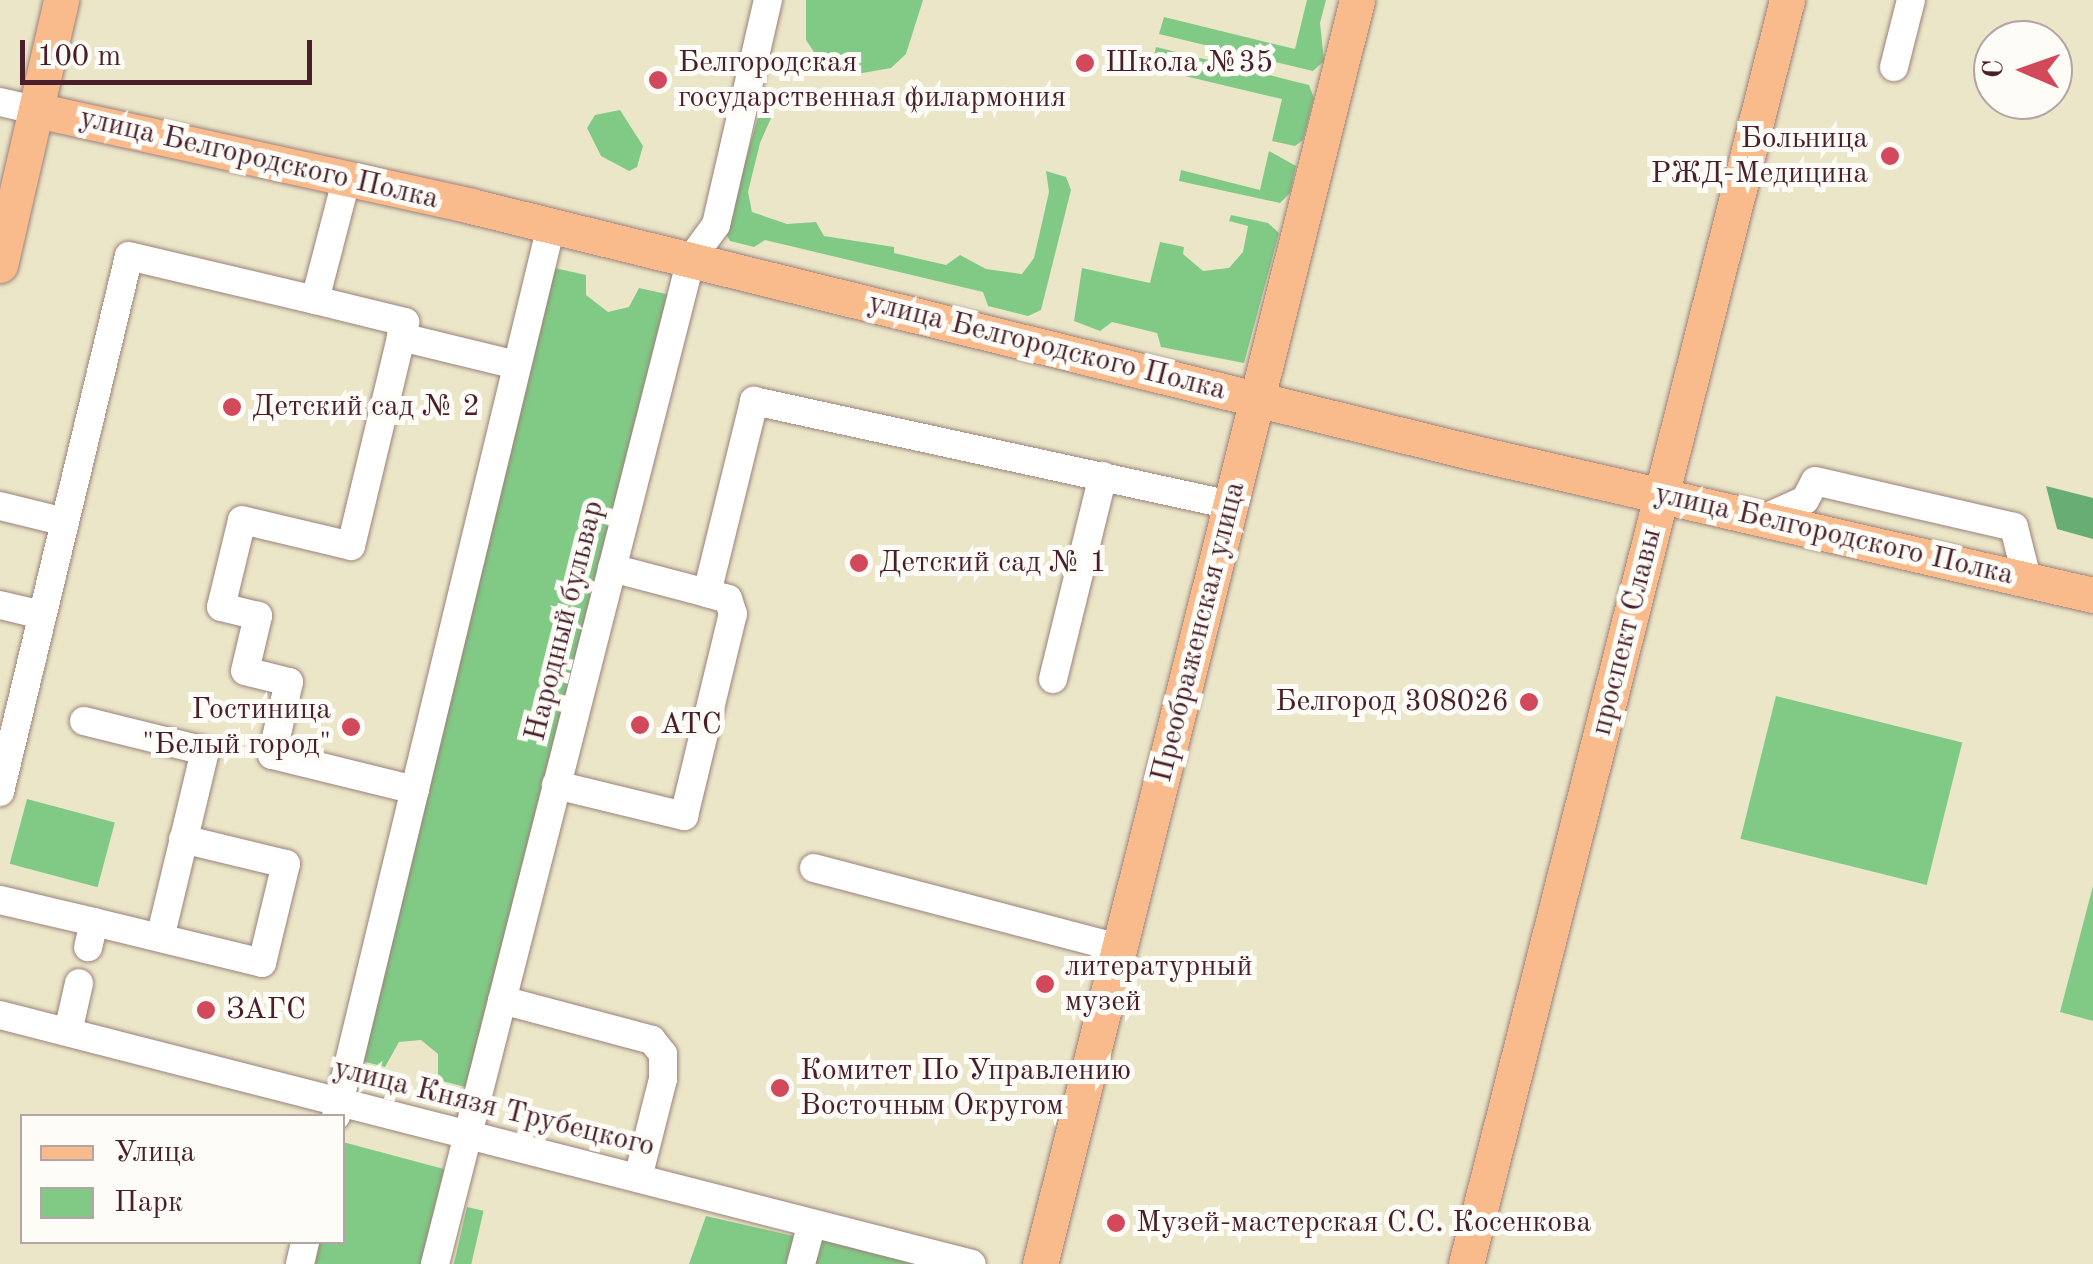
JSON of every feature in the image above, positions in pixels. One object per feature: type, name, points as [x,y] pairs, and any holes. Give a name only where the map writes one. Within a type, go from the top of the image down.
[{"type":"main road","points":[[0,265],[60,0]]},
{"type":"main road","name":"Преображенская улица","points":[[1040,1264],[1357,0]]},
{"type":"main road","name":"проспект Славы","points":[[1466,1264],[1787,0]]},
{"type":"main road","name":"улица Белгородского Полка","points":[[36,110],[347,177],[1661,496],[2093,594]]},
{"type":"street","name":"Народный бульвар","points":[[434,1264],[691,259],[716,225],[768,0]]},
{"type":"street","points":[[1894,67],[1912,0]]},
{"type":"street","name":"улица Белгородского Полка","points":[[0,102],[36,110]]},
{"type":"street","points":[[315,300],[347,177]]},
{"type":"street","points":[[338,1109],[552,226]]},
{"type":"street","points":[[0,792],[128,256],[405,322],[351,546],[242,520],[222,607],[258,616],[245,671],[290,682],[272,755],[415,790]]},
{"type":"street","points":[[401,338],[517,366]]},
{"type":"street","points":[[707,592],[754,401],[1230,506]]},
{"type":"street","points":[[1053,679],[1103,476]]},
{"type":"street","points":[[1763,519],[1805,500],[1815,480],[2014,527],[2028,580]]},
{"type":"street","points":[[0,506],[64,522]]},
{"type":"street","points":[[556,785],[684,816],[732,614],[728,599],[612,568]]},
{"type":"street","points":[[0,605],[42,615]]},
{"type":"street","points":[[84,722],[205,750],[160,938]]},
{"type":"street","points":[[0,900],[91,934],[160,938],[262,963],[286,864],[184,839]]},
{"type":"street","points":[[814,868],[1120,948]]},
{"type":"street","points":[[68,1032],[80,982]]},
{"type":"street","points":[[502,1000],[652,1040],[663,1054],[663,1078],[638,1178]]},
{"type":"street","name":"улица Князя Трубецкого","points":[[0,1014],[338,1109],[467,1134],[972,1264]]},
{"type":"street","points":[[802,1264],[812,1223]]},
{"type":"green space","points":[[806,0],[923,0],[906,54],[891,68],[851,75],[818,58],[806,40]]},
{"type":"green space","points":[[1307,0],[1326,0],[1320,23],[1324,61],[1313,71],[1159,34],[1164,17],[1295,49]]},
{"type":"green space","points":[[1156,47],[1309,85],[1314,98],[1303,140],[1295,146],[1272,141],[1282,99],[1151,68]]},
{"type":"green space","points":[[761,107],[775,109],[760,143],[748,192],[752,212],[787,224],[816,222],[824,236],[894,247],[894,253],[946,265],[960,255],[986,269],[1022,274],[1034,258],[1049,192],[1046,171],[1066,177],[1071,190],[1041,310],[1028,316],[988,306],[983,292],[765,240],[754,247],[730,241],[725,232]]},
{"type":"green space","points":[[620,110],[643,146],[637,167],[629,171],[601,156],[587,128],[595,115]]},
{"type":"green space","points":[[1269,151],[1296,166],[1290,193],[1280,203],[1179,181],[1181,170],[1260,190]]},
{"type":"green space","points":[[1231,215],[1268,223],[1279,233],[1244,363],[1161,347],[1157,333],[1112,322],[1100,331],[1074,321],[1082,268],[1150,283],[1160,242],[1184,247],[1183,254],[1203,271],[1229,268],[1243,252],[1248,226],[1229,221]]},
{"type":"green space","points":[[550,267],[586,275],[586,295],[608,312],[629,307],[639,288],[680,297],[477,1090],[438,1080],[438,1054],[421,1040],[399,1042],[385,1067],[358,1060]]},
{"type":"green space","points":[[2046,486],[2093,498],[2093,539],[2057,529]]},
{"type":"green space","points":[[1776,696],[1962,742],[1927,885],[1740,839]]},
{"type":"green space","points":[[27,799],[115,823],[98,887],[10,864]]},
{"type":"green space","points":[[2093,886],[2093,1021],[2060,1012]]},
{"type":"green space","points":[[345,1143],[455,1172],[432,1264],[302,1264],[307,1244],[345,1244]]},
{"type":"green space","points":[[467,1207],[484,1211],[471,1264],[454,1264]]},
{"type":"green space","points":[[706,1216],[793,1236],[792,1264],[689,1264]]},
{"type":"green space","points":[[822,1239],[920,1264],[807,1264]]},
{"type":"place","name":"Школа №35","points":[[1085,63]]},
{"type":"place","name":"Белгородская государственная филармония","points":[[658,80]]},
{"type":"place","name":"Больница РЖД-Медицина","points":[[1890,156]]},
{"type":"place","name":"Детский сад № 2","points":[[232,407]]},
{"type":"place","name":"Детский сад № 1","points":[[859,563]]},
{"type":"place","name":"Белгород 308026","points":[[1529,702]]},
{"type":"place","name":"АТС","points":[[640,725]]},
{"type":"place","name":"Гостиница \"Белый город\"","points":[[351,727]]},
{"type":"place","name":"литературный музей","points":[[1045,984]]},
{"type":"place","name":"ЗАГС","points":[[206,1010]]},
{"type":"place","name":"Комитет По Управлению Восточным Округом","points":[[780,1088]]},
{"type":"place","name":"Музей-мастерская С.С. Косенкова","points":[[1116,1223]]}]
